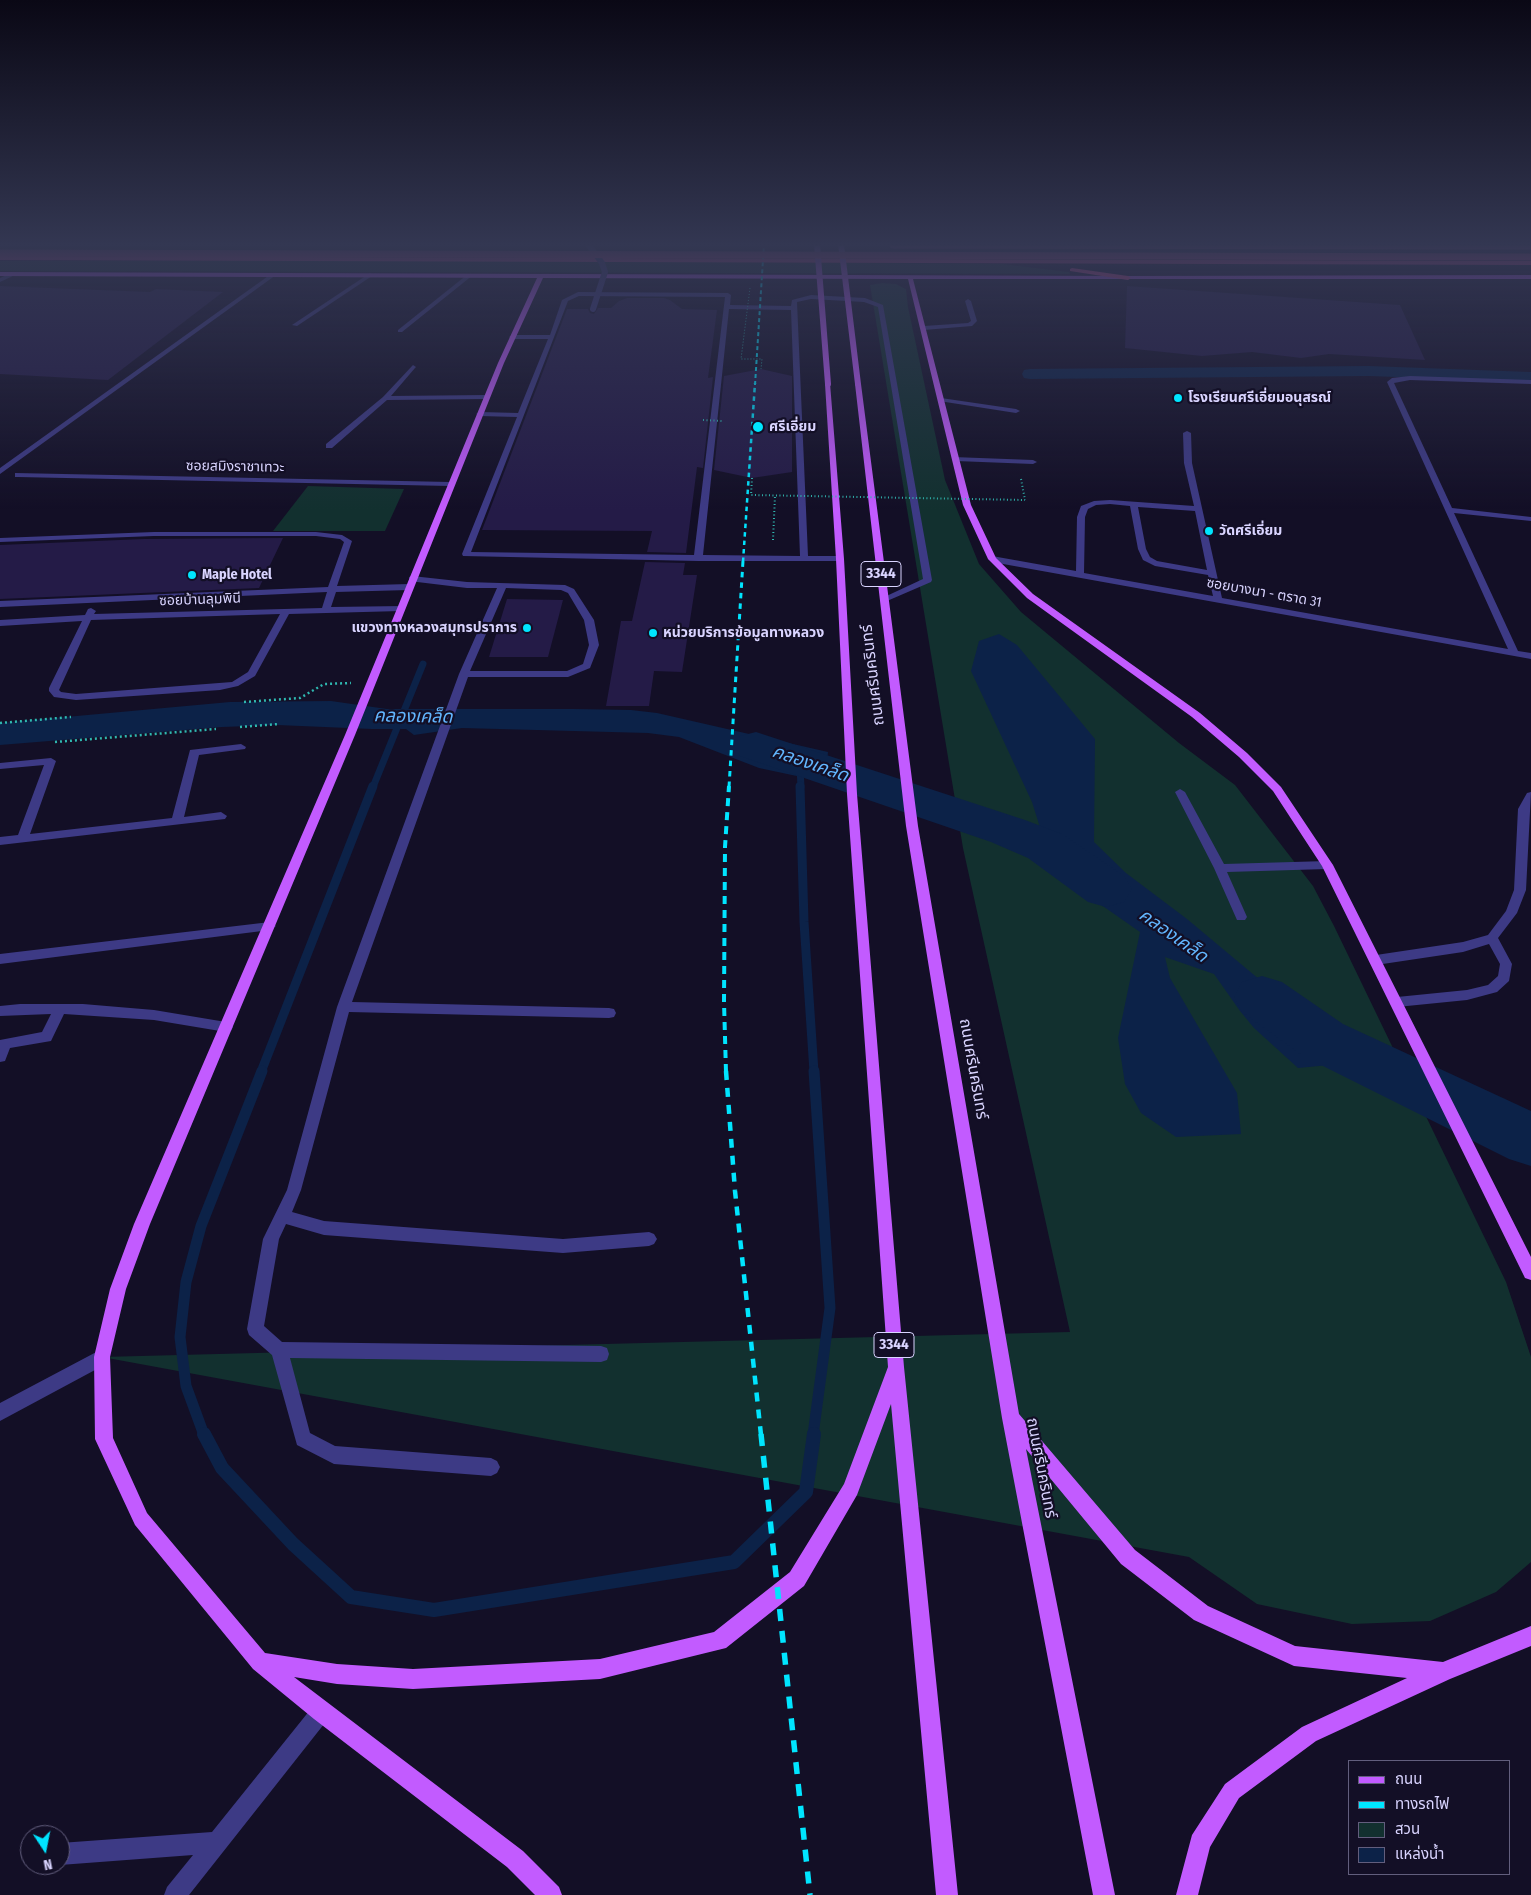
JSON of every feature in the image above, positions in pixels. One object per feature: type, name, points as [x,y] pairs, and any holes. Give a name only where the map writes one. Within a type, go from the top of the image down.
[{"type":"main road","points":[[514,332],[450,484],[350,735],[142,1224],[118,1289],[102,1358],[104,1439],[141,1519],[260,1662],[321,1712],[515,1859],[551,1895]]},
{"type":"main road","name":"ถนนศรีนครินทร์","points":[[824,332],[840,559],[852,794],[896,1367],[947,1895]]},
{"type":"main road","name":"ถนนศรีนครินทร์","points":[[852,332],[912,826],[1011,1418],[1104,1895]]},
{"type":"main road","points":[[925,332],[967,505],[992,559],[1030,596],[1196,715],[1243,755],[1277,789],[1327,865],[1531,1273]]},
{"type":"main road","points":[[260,1662],[337,1674],[412,1679],[600,1669],[719,1641],[797,1579],[851,1489],[896,1367]]},
{"type":"main road","points":[[1011,1418],[1128,1557],[1201,1613],[1294,1656],[1443,1672]]},
{"type":"main road","points":[[1187,1895],[1200,1843],[1232,1791],[1309,1734],[1443,1672],[1531,1636]]},
{"type":"street","points":[[0,472],[193,332]]},
{"type":"street","points":[[554,332],[466,554],[840,559]]},
{"type":"street","points":[[698,558],[724,332]]},
{"type":"street","points":[[796,332],[804,558]]},
{"type":"street","points":[[884,599],[928,580],[886,332]]},
{"type":"street","points":[[512,337],[552,337]]},
{"type":"street","points":[[328,446],[386,398],[413,368]]},
{"type":"street","points":[[1515,654],[1390,382],[1394,378],[1410,378],[1531,382]]},
{"type":"street","points":[[386,398],[487,397]]},
{"type":"street","points":[[942,400],[1016,412]]},
{"type":"street","points":[[480,414],[521,415]]},
{"type":"street","points":[[1187,433],[1188,463],[1218,599]]},
{"type":"street","points":[[956,459],[1033,462]]},
{"type":"street","name":"ซอยสมิงราชาเทวะ","points":[[18,475],[450,484]]},
{"type":"street","points":[[1080,574],[1081,517],[1084,508],[1094,504],[1110,502],[1198,509]]},
{"type":"street","points":[[1134,504],[1142,549],[1146,558],[1155,563],[1212,573]]},
{"type":"street","points":[[1450,510],[1531,520]]},
{"type":"street","points":[[0,540],[154,534],[330,534],[348,540],[326,609]]},
{"type":"street","name":"ซอยบางนา - ตราด 31","points":[[992,559],[1531,656]]},
{"type":"street","points":[[0,604],[332,589],[410,583],[502,587],[562,587],[571,591],[589,620],[594,645],[587,666],[578,672],[568,674],[464,674]]},
{"type":"street","points":[[491,1467],[334,1456],[303,1439],[279,1350],[255,1329],[271,1239],[294,1190],[344,1007],[464,674],[502,587]]},
{"type":"street","points":[[95,599],[54,688],[54,692],[58,695],[76,696],[220,687],[235,684],[252,674],[286,611]]},
{"type":"street","name":"ซอยบ้านลุมพินี","points":[[0,623],[88,617],[401,608]]},
{"type":"street","points":[[177,821],[194,752],[241,747]]},
{"type":"street","points":[[0,766],[51,761],[22,839]]},
{"type":"street","points":[[1180,792],[1220,868],[1241,917]]},
{"type":"street","points":[[1376,960],[1463,947],[1492,938],[1510,913],[1520,890],[1524,808],[1531,795]]},
{"type":"street","points":[[0,841],[221,816]]},
{"type":"street","points":[[1220,868],[1327,865]]},
{"type":"street","points":[[0,959],[270,926]]},
{"type":"street","points":[[1397,1002],[1467,995],[1492,989],[1504,978],[1506,964],[1492,938]]},
{"type":"street","points":[[344,1007],[610,1013]]},
{"type":"street","points":[[0,1011],[20,1009],[83,1009],[154,1015],[226,1028]]},
{"type":"street","points":[[2,1049],[46,1037],[60,1009]]},
{"type":"street","points":[[282,1216],[324,1228],[564,1246],[649,1239]]},
{"type":"street","points":[[279,1350],[600,1354]]},
{"type":"street","points":[[0,1412],[102,1358]]},
{"type":"street","points":[[174,1895],[321,1712]]},
{"type":"street","points":[[70,1853],[216,1842]]},
{"type":"path","points":[[744,332],[741,359],[762,359],[761,370]]},
{"type":"path","points":[[702,420],[722,421]]},
{"type":"path","points":[[752,478],[751,496],[1026,500]]},
{"type":"path","points":[[772,558],[775,496]]},
{"type":"path","points":[[240,727],[279,724]]},
{"type":"path","points":[[47,743],[220,729]]},
{"type":"green space","points":[[878,332],[913,332],[945,480],[979,564],[1021,612],[1179,743],[1235,785],[1313,886],[1334,926],[1506,1282],[1531,1357],[1531,1562],[1496,1592],[1430,1621],[1352,1624],[1257,1604],[1189,1557],[102,1357],[1070,1332],[963,848]]},
{"type":"green space","points":[[308,486],[404,489],[385,531],[273,531]]},
{"type":"water","points":[[999,634],[1017,645],[1095,739],[1094,842],[1126,873],[1187,919],[1308,1020],[1340,1064],[1298,1068],[1254,1028],[1214,974],[1165,957],[1170,978],[1237,1093],[1241,1134],[1176,1137],[1141,1113],[1125,1084],[1118,1038],[1140,932],[1054,872],[1032,802],[971,671],[979,641]]},
{"type":"water","points":[[331,701],[387,709],[574,709],[631,710],[657,713],[828,752],[825,782],[759,768],[679,737],[648,733],[462,728],[414,735],[406,729],[277,725],[222,727],[0,745],[0,723],[230,702]]},
{"type":"building","points":[[0,332],[170,332],[108,380],[0,374]]},
{"type":"building","points":[[558,332],[714,332],[708,378],[713,377],[703,468],[697,467],[686,553],[647,552],[652,531],[482,530]]},
{"type":"building","points":[[1126,332],[1412,332],[1425,360],[1329,354],[1301,358],[1252,352],[1202,356],[1125,348]]},
{"type":"building","name":"ศรีเอี่ยม","points":[[761,369],[792,376],[792,472],[752,478],[714,470],[724,376]]},
{"type":"building","name":"Maple Hotel","points":[[283,538],[259,588],[0,599],[0,545],[144,539]]},
{"type":"building","name":"หน่วยบริการข้อมูลทางหลวง","points":[[645,562],[685,563],[683,575],[697,575],[682,672],[654,671],[649,706],[606,706],[621,621],[632,621]]},
{"type":"building","name":"แขวงทางหลวงสมุทรปราการ","points":[[507,599],[563,600],[548,657],[489,657]]},
{"type":"waterway","points":[[1030,374],[1369,371],[1531,377]]},
{"type":"waterway","points":[[373,787],[423,664]]},
{"type":"waterway","name":"คลองเคล็ด","points":[[756,746],[1008,831],[1045,846],[1106,889]]},
{"type":"waterway","points":[[800,767],[801,787]]},
{"type":"waterway","points":[[261,1072],[373,786]]},
{"type":"waterway","points":[[800,786],[804,922],[814,1072]]},
{"type":"waterway","name":"คลองเคล็ด","points":[[1262,997],[1323,1040],[1531,1140]]},
{"type":"waterway","points":[[204,1435],[186,1386],[180,1337],[186,1282],[201,1226],[262,1071]]},
{"type":"waterway","points":[[813,1435],[830,1308],[814,1071]]},
{"type":"waterway","points":[[204,1434],[222,1468],[293,1544],[351,1597],[434,1610],[734,1562],[806,1492],[814,1434]]},
{"type":"railway","points":[[755,385],[758,332]]},
{"type":"railway","points":[[743,562],[755,383]]},
{"type":"railway","points":[[729,787],[743,561]]},
{"type":"railway","points":[[726,1072],[724,1002],[725,847],[729,786]]},
{"type":"railway","points":[[726,1071],[735,1191],[761,1435]]},
{"type":"railway","points":[[761,1434],[810,1895]]},
{"type":"place","name":"โรงเรียนศรีเอี่ยมอนุสรณ์","points":[[1178,398]]},
{"type":"place","name":"ศรีเอี่ยม","points":[[758,427]]},
{"type":"place","name":"วัดศรีเอี่ยม","points":[[1209,531]]},
{"type":"place","name":"Maple Hotel","points":[[192,575]]},
{"type":"place","name":"แขวงทางหลวงสมุทรปราการ","points":[[527,628]]},
{"type":"place","name":"หน่วยบริการข้อมูลทางหลวง","points":[[653,633]]}]
